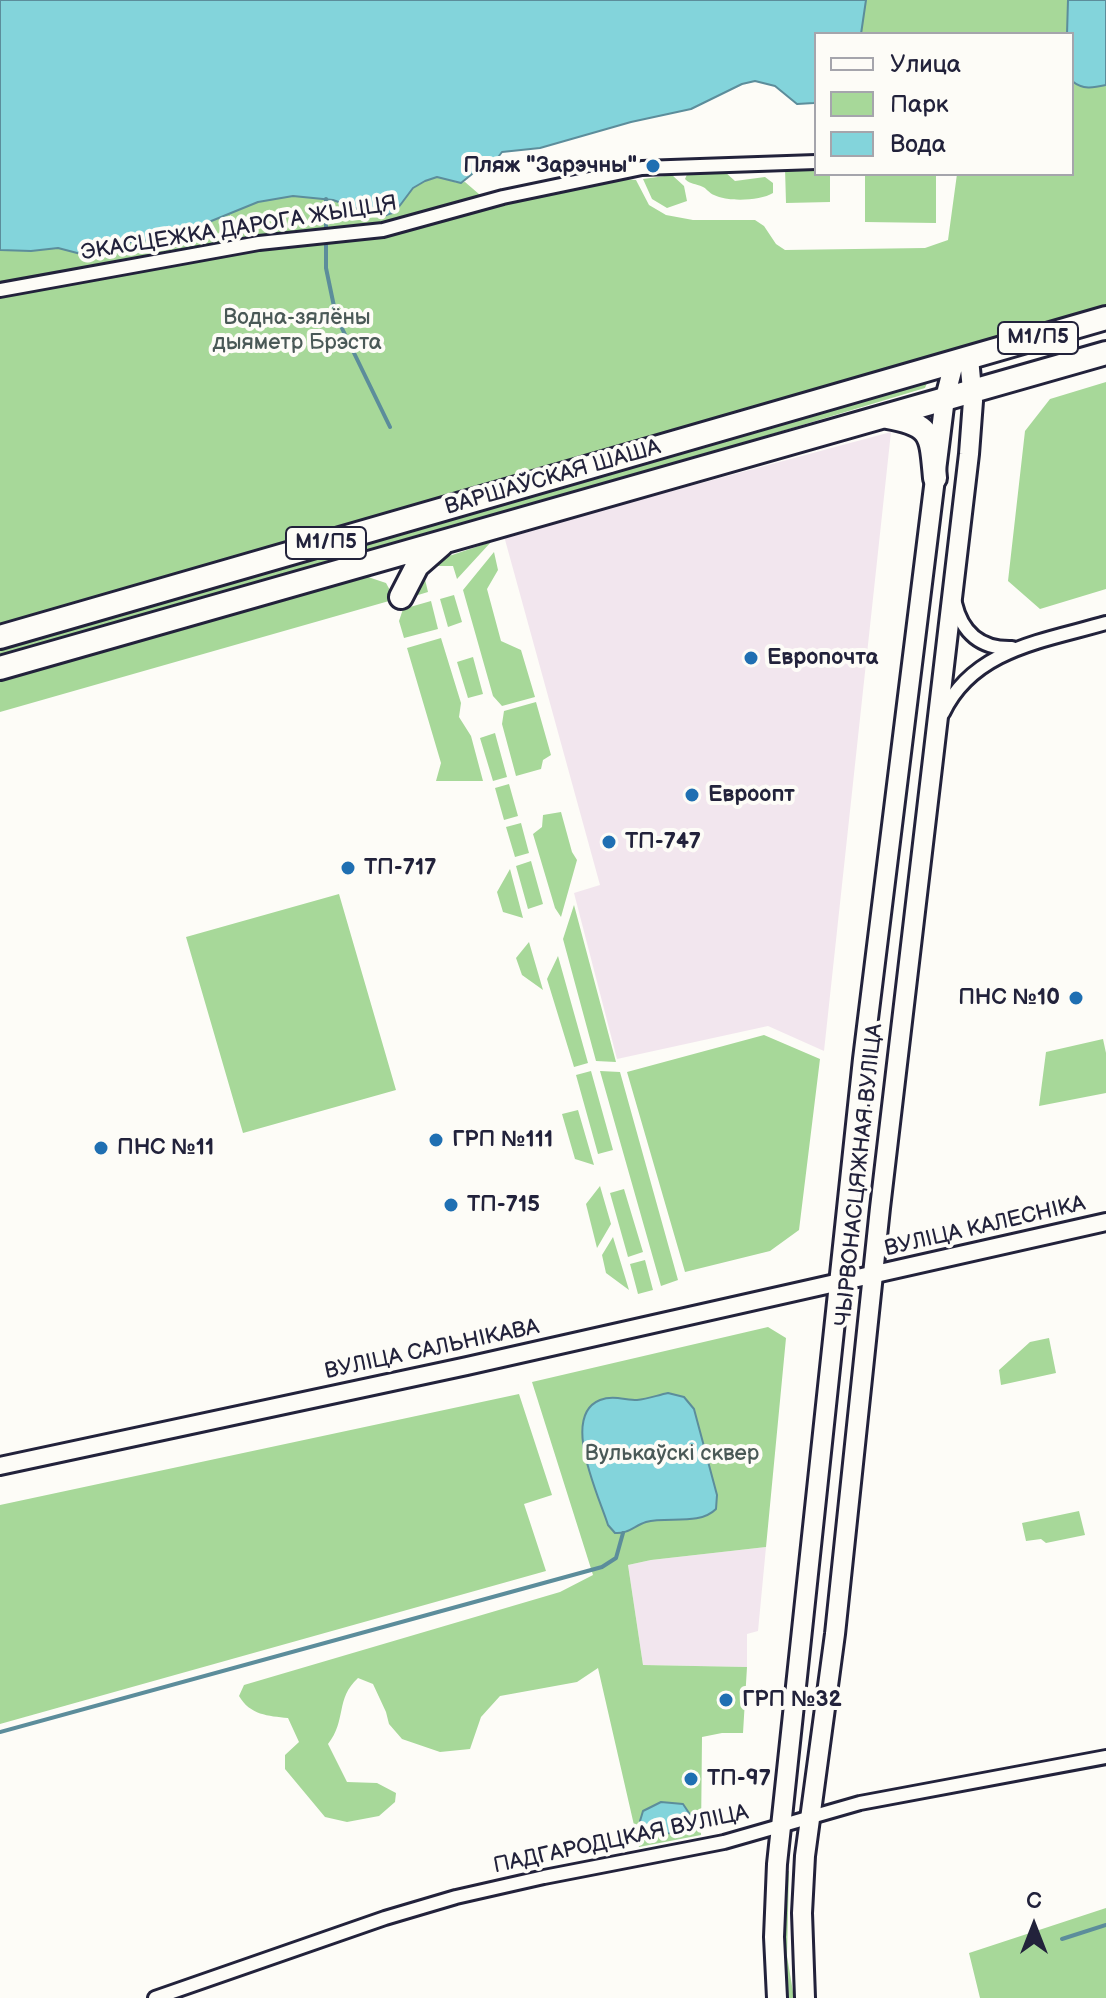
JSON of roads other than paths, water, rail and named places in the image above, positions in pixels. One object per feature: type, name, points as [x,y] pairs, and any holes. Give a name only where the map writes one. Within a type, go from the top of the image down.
[{"type":"highway","name":"ВАРШАЎСКАЯ ШАША","points":[[0,637],[1106,318]]},
{"type":"highway","name":"ВАРШАЎСКАЯ ШАША","points":[[0,668],[1106,353]]},
{"type":"highway","points":[[882,416],[915,422],[929,436],[935,478]]},
{"type":"highway","points":[[357,567],[378,570],[387,576],[401,597],[417,566],[446,541]]},
{"type":"main road","name":"ЧЫРВОНАСЦЯЖНАЯ ВУЛІЦА","points":[[805,1998],[802,1913],[810,1817],[835,1634],[873,1275],[969,454],[973,390],[961,360]]},
{"type":"main road","name":"ЧЫРВОНАСЦЯЖНАЯ ВУЛІЦА","points":[[777,1998],[774,1937],[780,1826],[838,1283],[900,748],[945,398],[961,360]]},
{"type":"street","name":"ЭКАСЦЕЖКА ДАРОГА ЖЫЦЦЯ","points":[[0,290],[259,243],[383,230],[503,197],[642,168],[814,162]]},
{"type":"street","points":[[952,588],[959,617],[972,637],[994,647],[1020,648]]},
{"type":"street","points":[[935,731],[949,700],[965,680],[992,659],[1106,623]]},
{"type":"street","name":"ВУЛІЦА КАЛЕСНІКА","points":[[873,1275],[1106,1222]]},
{"type":"street","name":"ВУЛІЦА САЛЬНІКАВА","points":[[0,1466],[873,1275]]},
{"type":"street","name":"ПАДГАРОДЦКАЯ ВУЛІЦА","points":[[155,1998],[431,1904],[544,1877],[724,1842],[860,1803],[1106,1757]]},
{"type":"water","points":[[0,0],[866,0],[861,32],[814,32],[814,103],[797,104],[775,86],[755,81],[742,84],[691,109],[631,122],[540,148],[502,152],[492,165],[477,170],[461,183],[437,177],[425,181],[413,188],[395,212],[381,217],[333,200],[293,196],[258,202],[172,237],[96,247],[81,254],[58,248],[0,250]]},
{"type":"water","points":[[1068,0],[1106,0],[1106,85],[1088,88],[1074,82],[1074,32],[1067,32]]},
{"type":"water","points":[[668,1393],[684,1397],[694,1409],[717,1495],[716,1509],[701,1517],[655,1520],[615,1533],[608,1525],[591,1477],[583,1439],[583,1422],[588,1409],[600,1400],[637,1400]]},
{"type":"water","points":[[661,1802],[683,1804],[691,1816],[689,1826],[666,1834],[643,1830],[640,1821],[643,1811]]},
{"type":"waterway","points":[[326,199],[326,268],[336,316],[390,427]]},
{"type":"waterway","points":[[0,1732],[602,1567],[616,1558],[623,1533]]},
{"type":"waterway","points":[[1062,1939],[1106,1925]]},
{"type":"place","name":"Пляж \"Зарэчны\"","points":[[653,166]]},
{"type":"place","name":"Европочта","points":[[751,658]]},
{"type":"place","name":"Евроопт","points":[[692,795]]},
{"type":"place","name":"ТП-747","points":[[609,842]]},
{"type":"place","name":"ТП-717","points":[[348,868]]},
{"type":"place","name":"ПНС №10","points":[[1076,998]]},
{"type":"place","name":"ГРП №111","points":[[436,1140]]},
{"type":"place","name":"ПНС №11","points":[[101,1148]]},
{"type":"place","name":"ТП-715","points":[[451,1205]]},
{"type":"place","name":"ГРП №32","points":[[726,1700]]},
{"type":"place","name":"ТП-97","points":[[691,1779]]},
{"type":"park label","name":"Водна-зялёны дыяметр Брэста","points":[[297,330]]},
{"type":"park label","name":"Вулькаўскі сквер","points":[[672,1454]]}]
